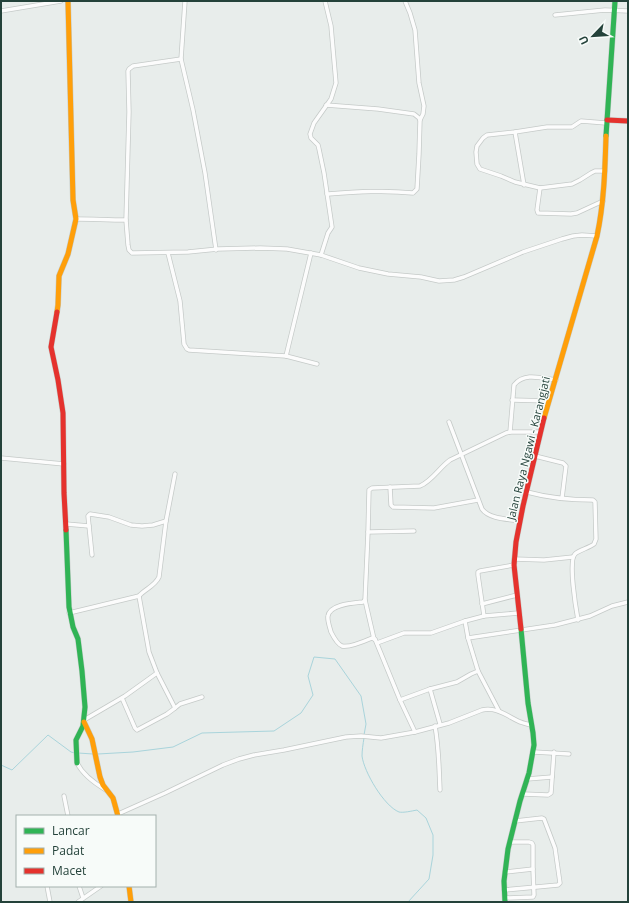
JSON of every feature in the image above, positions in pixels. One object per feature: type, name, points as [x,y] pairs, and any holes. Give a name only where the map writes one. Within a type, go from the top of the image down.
[{"type":"street","points":[[1,11],[61,1]]},
{"type":"street","points":[[68,1],[73,200],[76,219],[68,254],[62,265],[59,276],[58,305],[51,347],[63,413],[69,613],[78,639],[85,707],[82,728],[76,737],[77,762],[79,768],[89,778],[107,791]]},
{"type":"street","points":[[185,1],[181,59],[193,110],[205,173],[216,250]]},
{"type":"street","points":[[320,255],[328,233],[332,227],[319,149],[318,145],[311,138],[310,134],[314,123],[331,99],[336,82],[331,26],[325,1]]},
{"type":"street","points":[[327,194],[391,191],[413,193],[417,189],[420,120],[423,114],[424,106],[419,83],[416,30],[405,1]]},
{"type":"street","name":"Jalan Raya Ngawi - Karangjati","points":[[505,900],[504,872],[508,849],[534,752],[534,739],[531,725],[518,613],[514,565],[516,542],[540,432],[597,236],[601,216],[606,171],[606,122],[615,1]]},
{"type":"street","points":[[554,15],[605,10],[628,11]]},
{"type":"street","points":[[181,59],[136,65],[128,71],[129,112],[126,220],[130,252],[135,254],[260,248],[287,249],[320,255],[359,268],[388,274],[447,281],[464,277],[523,252],[562,239],[582,235],[597,236]]},
{"type":"street","points":[[326,105],[378,109],[414,114],[420,120]]},
{"type":"street","points":[[606,171],[595,171],[572,184],[540,188],[515,182],[480,169],[477,164],[477,146],[487,135],[547,127],[572,127],[581,121],[628,121]]},
{"type":"street","points":[[515,132],[524,184]]},
{"type":"street","points":[[540,188],[537,210],[538,213],[577,213],[603,201]]},
{"type":"street","points":[[76,219],[126,220]]},
{"type":"street","points":[[168,252],[180,301],[184,344],[188,350],[286,356],[317,364]]},
{"type":"street","points":[[286,356],[311,253]]},
{"type":"street","points":[[510,432],[512,400],[514,385],[516,382],[529,376],[556,380]]},
{"type":"street","points":[[512,400],[549,401]]},
{"type":"street","points":[[449,422],[482,509],[490,516],[520,521]]},
{"type":"street","points":[[415,732],[374,639],[365,600],[369,490],[372,488],[420,486],[425,484],[445,464],[461,454],[510,432],[540,432]]},
{"type":"street","points":[[535,456],[563,463],[566,466],[562,498]]},
{"type":"street","points":[[1,458],[64,464]]},
{"type":"street","points":[[69,613],[139,596],[157,581],[175,474]]},
{"type":"street","points":[[390,488],[391,505],[393,507],[434,508],[478,500]]},
{"type":"street","points":[[527,492],[576,500],[593,500],[595,502],[596,539],[594,544],[575,553],[573,557],[572,574],[574,599],[578,620]]},
{"type":"street","points":[[92,555],[88,516],[91,514],[109,516],[130,525],[153,525],[166,521]]},
{"type":"street","points":[[66,524],[89,526]]},
{"type":"street","points":[[368,532],[414,531]]},
{"type":"street","points":[[514,559],[544,560],[573,557]]},
{"type":"street","points":[[484,616],[478,572],[514,565]]},
{"type":"street","points":[[482,604],[517,595]]},
{"type":"street","points":[[139,596],[149,652],[175,708]]},
{"type":"street","points":[[365,600],[363,602],[350,604],[331,610],[328,616],[330,629],[339,644],[347,647],[372,638],[374,639]]},
{"type":"street","points":[[468,638],[521,631],[578,620],[612,606],[628,602]]},
{"type":"street","points":[[377,643],[404,633],[431,633],[484,616],[518,613]]},
{"type":"street","points":[[465,621],[468,638],[478,671],[499,711]]},
{"type":"street","points":[[400,700],[430,689],[457,682],[478,671]]},
{"type":"street","points":[[84,721],[122,698],[157,672]]},
{"type":"street","points":[[430,689],[440,724]]},
{"type":"street","points":[[122,698],[137,730],[167,714],[180,704],[202,697]]},
{"type":"street","points":[[84,721],[92,739],[98,771],[103,785],[113,798],[118,815],[223,764],[254,755],[346,737],[361,736],[381,738],[415,732],[456,720],[482,710],[493,709],[531,725]]},
{"type":"street","points":[[435,726],[440,765],[440,790]]},
{"type":"street","points":[[534,752],[569,754]]},
{"type":"street","points":[[523,794],[548,795],[552,792],[554,752]]},
{"type":"street","points":[[527,779],[552,777]]},
{"type":"street","points":[[64,796],[68,815]]},
{"type":"street","points":[[504,890],[534,888],[559,884],[555,848],[544,819],[515,821]]},
{"type":"street","points":[[505,900],[533,897],[534,895],[533,845],[529,842],[510,842]]},
{"type":"street","points":[[504,872],[533,869]]},
{"type":"street","points":[[47,887],[50,902]]},
{"type":"street","points":[[79,887],[83,898]]},
{"type":"street","points":[[78,902],[100,887]]},
{"type":"street","points":[[129,887],[131,902]]},
{"type":"waterway","points":[[98,754],[133,752],[173,747],[202,733],[274,731],[301,713],[313,695],[308,676],[314,657],[335,659],[361,696],[366,724],[364,735]]},
{"type":"waterway","points":[[1,765],[12,770],[48,735],[71,752],[75,753]]},
{"type":"waterway","points":[[364,738],[362,756],[364,763],[381,796],[393,809],[399,812],[417,810],[426,818],[433,835],[433,855],[429,879],[408,902]]},
{"type":"waterway","points":[[78,753],[93,754]]},
{"type":"traffic: fast","points":[[606,136],[615,1]]},
{"type":"traffic: fast","points":[[66,530],[69,607],[73,627],[78,639],[85,707],[83,726],[76,740],[77,763]]},
{"type":"traffic: fast","points":[[505,902],[504,881],[508,849],[520,801],[529,773],[534,745],[528,703],[521,629]]},
{"type":"traffic: slow","points":[[57,312],[59,276],[68,254],[76,219],[73,200],[68,1]]},
{"type":"traffic: slow","points":[[544,418],[597,236],[603,199],[606,136]]},
{"type":"traffic: slow","points":[[84,722],[92,739],[100,777],[103,785],[113,798],[118,815]]},
{"type":"traffic: slow","points":[[129,887],[131,902]]},
{"type":"traffic: jam","points":[[607,120],[628,121]]},
{"type":"traffic: jam","points":[[57,312],[51,347],[63,413],[66,530]]},
{"type":"traffic: jam","points":[[521,629],[514,565],[516,542],[544,418]]}]
